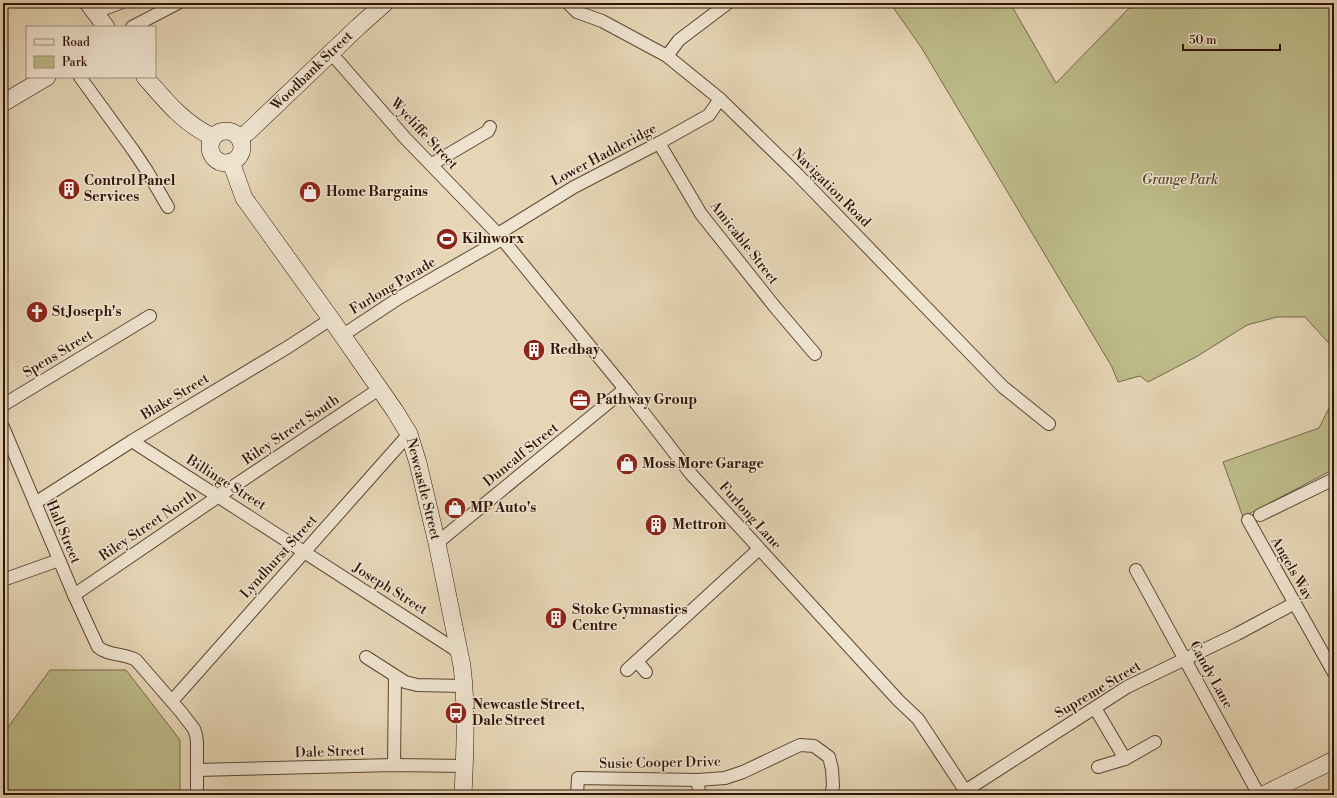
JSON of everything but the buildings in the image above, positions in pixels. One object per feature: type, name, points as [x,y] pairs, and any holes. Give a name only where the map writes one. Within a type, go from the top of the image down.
[{"type":"main road","name":"Woodbank Street","points":[[239,138],[248,132],[385,3]]},
{"type":"main road","points":[[91,8],[105,26]]},
{"type":"main road","points":[[3,103],[45,78]]},
{"type":"main road","points":[[146,78],[172,110],[201,132],[213,137]]},
{"type":"main road","points":[[227,131],[233,133],[239,138],[241,143],[241,151],[238,158],[231,162],[220,162],[213,157],[210,146],[213,137],[220,132],[227,131]]},
{"type":"main road","name":"Newcastle Street","points":[[231,162],[244,198],[331,319],[409,434],[418,463],[437,543],[459,652],[464,686],[463,795]]},
{"type":"main road","points":[[1263,795],[1334,760]]},
{"type":"street","points":[[91,8],[120,3]]},
{"type":"street","points":[[134,26],[178,3]]},
{"type":"street","name":"Navigation Road","points":[[568,3],[577,12],[602,21],[667,56],[720,99],[802,180],[1003,387],[1049,424]]},
{"type":"street","points":[[667,56],[679,40],[728,3]]},
{"type":"street","name":"Wycliffe Street","points":[[331,53],[406,139],[432,164],[500,236]]},
{"type":"street","points":[[81,78],[140,160],[168,208]]},
{"type":"street","name":"Lower Hadderidge","points":[[500,236],[574,187],[709,115],[720,99]]},
{"type":"street","points":[[432,164],[488,131],[490,127]]},
{"type":"street","name":"Amicable Street","points":[[659,143],[701,214],[815,354]]},
{"type":"street","name":"Furlong Parade","points":[[342,335],[500,236]]},
{"type":"street","name":"Furlong Lane","points":[[500,236],[625,389],[691,474],[898,700],[918,719],[967,793]]},
{"type":"street","name":"Spens Street","points":[[3,405],[150,316]]},
{"type":"street","name":"Blake Street","points":[[35,503],[132,441],[288,347],[331,319]]},
{"type":"street","name":"Riley Street South","points":[[219,496],[379,389]]},
{"type":"street","name":"Duncalf Street","points":[[437,543],[625,389]]},
{"type":"street","name":"Hall Street","points":[[3,427],[98,648],[105,652],[128,656],[136,660],[172,701]]},
{"type":"street","name":"Lyndhurst Street","points":[[172,701],[409,434]]},
{"type":"street","name":"Billinge Street","points":[[132,441],[304,551]]},
{"type":"street","points":[[1260,515],[1334,479]]},
{"type":"street","name":"Riley Street North","points":[[74,595],[219,496]]},
{"type":"street","name":"Angels Way","points":[[1248,520],[1334,673]]},
{"type":"street","points":[[627,670],[759,548]]},
{"type":"street","name":"Joseph Street","points":[[304,551],[459,652]]},
{"type":"street","points":[[3,580],[59,560]]},
{"type":"street","name":"Candy Lane","points":[[1136,570],[1259,795]]},
{"type":"street","name":"Supreme Street","points":[[967,793],[1127,687],[1237,634],[1295,603]]},
{"type":"street","points":[[366,657],[400,680],[417,685],[464,686]]},
{"type":"street","points":[[637,661],[646,672]]},
{"type":"street","points":[[394,765],[400,680]]},
{"type":"street","points":[[172,701],[190,724],[196,735],[197,795]]},
{"type":"street","points":[[1095,708],[1125,760]]},
{"type":"street","points":[[1098,767],[1125,760],[1155,742]]},
{"type":"street","name":"Susie Cooper Drive","points":[[577,795],[578,778],[698,780],[725,778],[744,772],[800,745],[814,746],[829,756],[832,769],[833,786],[831,795]]},
{"type":"street","name":"Dale Street","points":[[197,770],[394,765],[464,766]]},
{"type":"street","points":[[698,780],[699,795]]},
{"type":"green space","name":"Grange Park","points":[[890,3],[1010,3],[1056,83],[1134,3],[1334,3],[1334,349],[1305,317],[1277,317],[1247,325],[1196,357],[1148,382],[1140,376],[1118,382],[1112,367],[921,47]]},
{"type":"green space","points":[[1334,400],[1334,469],[1243,517],[1223,462],[1319,428]]},
{"type":"green space","points":[[50,670],[126,670],[180,740],[180,795],[3,795],[3,734]]},
{"type":"place","name":"Control Panel Services","points":[[69,189]]},
{"type":"place","name":"Home Bargains","points":[[310,192]]},
{"type":"place","name":"Kilnworx","points":[[447,239]]},
{"type":"place","name":"St Joseph's","points":[[37,312]]},
{"type":"place","name":"Redbay","points":[[534,350]]},
{"type":"place","name":"Pathway Group","points":[[580,400]]},
{"type":"place","name":"Moss More Garage","points":[[627,464]]},
{"type":"place","name":"MP Auto's","points":[[455,508]]},
{"type":"place","name":"Mettron","points":[[656,525]]},
{"type":"place","name":"Stoke Gymnastics Centre","points":[[556,618]]},
{"type":"place","name":"Newcastle Street, Dale Street","points":[[456,713]]}]
